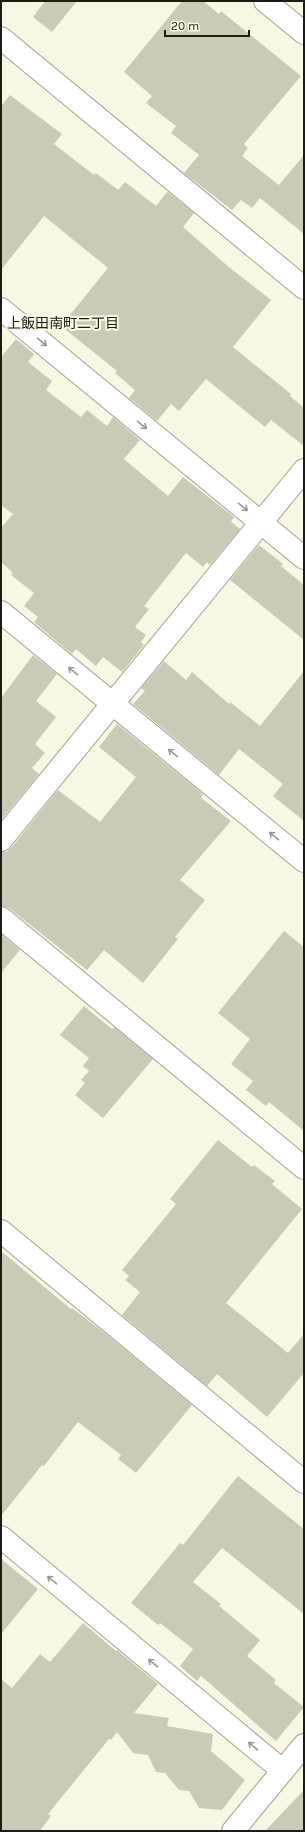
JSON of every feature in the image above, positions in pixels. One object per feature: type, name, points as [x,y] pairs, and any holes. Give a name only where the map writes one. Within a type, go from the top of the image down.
[{"type":"street","points":[[265,1],[304,33]]},
{"type":"street","points":[[1,38],[304,288]]},
{"type":"street","points":[[1,309],[304,558]]},
{"type":"street","points":[[1,840],[304,470]]},
{"type":"street","points":[[1,612],[304,861]]},
{"type":"street","points":[[1,918],[304,1168]]},
{"type":"street","points":[[1,1231],[304,1482]]},
{"type":"street","points":[[1,1537],[282,1771]]},
{"type":"street","points":[[233,1831],[304,1745]]},
{"type":"building","points":[[45,1],[77,1],[52,32],[33,17]]},
{"type":"building","points":[[182,1],[203,1],[219,14],[221,11],[301,76],[244,144],[248,148],[242,156],[279,185],[304,155],[304,234],[260,198],[252,208],[241,200],[232,210],[184,173],[199,155],[171,133],[176,126],[146,103],[152,96],[124,72]]},
{"type":"building","points":[[10,95],[62,134],[54,144],[94,175],[96,173],[118,190],[125,182],[156,206],[168,192],[194,213],[183,227],[230,268],[271,300],[233,347],[291,394],[290,396],[304,408],[304,446],[271,420],[265,427],[206,379],[179,411],[171,404],[157,421],[129,398],[135,390],[115,373],[117,371],[61,326],[108,268],[44,216],[1,270],[1,106]]},
{"type":"building","points":[[16,339],[34,354],[28,362],[52,381],[46,390],[81,417],[87,410],[107,426],[113,417],[140,440],[124,459],[168,496],[183,477],[234,517],[231,522],[240,529],[210,565],[207,562],[203,567],[186,553],[144,606],[149,609],[135,627],[146,635],[141,642],[144,645],[122,672],[103,657],[96,666],[76,649],[72,654],[34,622],[38,617],[24,606],[34,593],[11,575],[13,573],[1,562],[1,528],[13,514],[1,505],[1,357]]},
{"type":"building","points":[[259,545],[283,564],[281,566],[304,585],[304,640],[230,580]]},
{"type":"building","points":[[33,655],[57,674],[36,701],[56,717],[35,744],[45,753],[32,768],[39,774],[1,820],[1,698]]},
{"type":"building","points":[[164,661],[186,680],[192,672],[229,704],[230,702],[260,726],[304,671],[304,821],[273,796],[283,784],[239,749],[219,775],[133,704],[145,691],[141,688]]},
{"type":"building","points":[[117,724],[203,794],[201,798],[231,821],[180,880],[205,900],[175,937],[178,939],[143,983],[104,950],[87,970],[9,908],[1,906],[1,852],[6,852],[11,848],[58,790],[100,822],[136,777],[99,747]]},
{"type":"building","points":[[284,931],[304,947],[304,1131],[269,1102],[266,1106],[246,1090],[253,1081],[231,1064],[250,1039],[218,1013]]},
{"type":"building","points":[[1,934],[20,950],[1,973]]},
{"type":"building","points":[[84,1006],[112,1029],[114,1027],[153,1059],[103,1118],[75,1095],[85,1083],[81,1080],[89,1071],[83,1066],[89,1058],[60,1035]]},
{"type":"building","points":[[218,1140],[252,1167],[254,1165],[275,1181],[272,1184],[302,1209],[226,1303],[288,1353],[304,1334],[304,1373],[267,1417],[217,1374],[207,1386],[122,1315],[140,1292],[125,1280],[129,1276],[122,1270],[176,1204],[170,1199]]},
{"type":"building","points":[[1,1251],[71,1309],[72,1308],[106,1334],[192,1405],[136,1473],[118,1459],[121,1455],[78,1422],[44,1466],[42,1465],[1,1516]]},
{"type":"building","points":[[238,1476],[304,1529],[304,1614],[222,1548],[193,1582],[221,1604],[219,1606],[260,1640],[247,1656],[276,1680],[274,1683],[304,1707],[276,1741],[201,1676],[197,1681],[180,1666],[193,1649],[160,1623],[158,1625],[131,1603],[180,1543],[183,1545]]},
{"type":"building","points":[[1,1559],[38,1589],[1,1634]]},
{"type":"building","points":[[83,1623],[158,1684],[134,1713],[169,1718],[167,1726],[213,1734],[211,1751],[245,1780],[222,1810],[199,1808],[189,1791],[179,1790],[165,1773],[156,1772],[148,1755],[133,1753],[117,1732],[111,1740],[109,1739],[48,1814],[51,1816],[40,1831],[1,1831],[1,1679],[12,1688],[40,1654],[50,1662]]},
{"type":"building","points":[[304,1790],[304,1831],[265,1831]]},
{"type":"district","name":"上飯田南町二丁目","points":[[63,323]]}]
